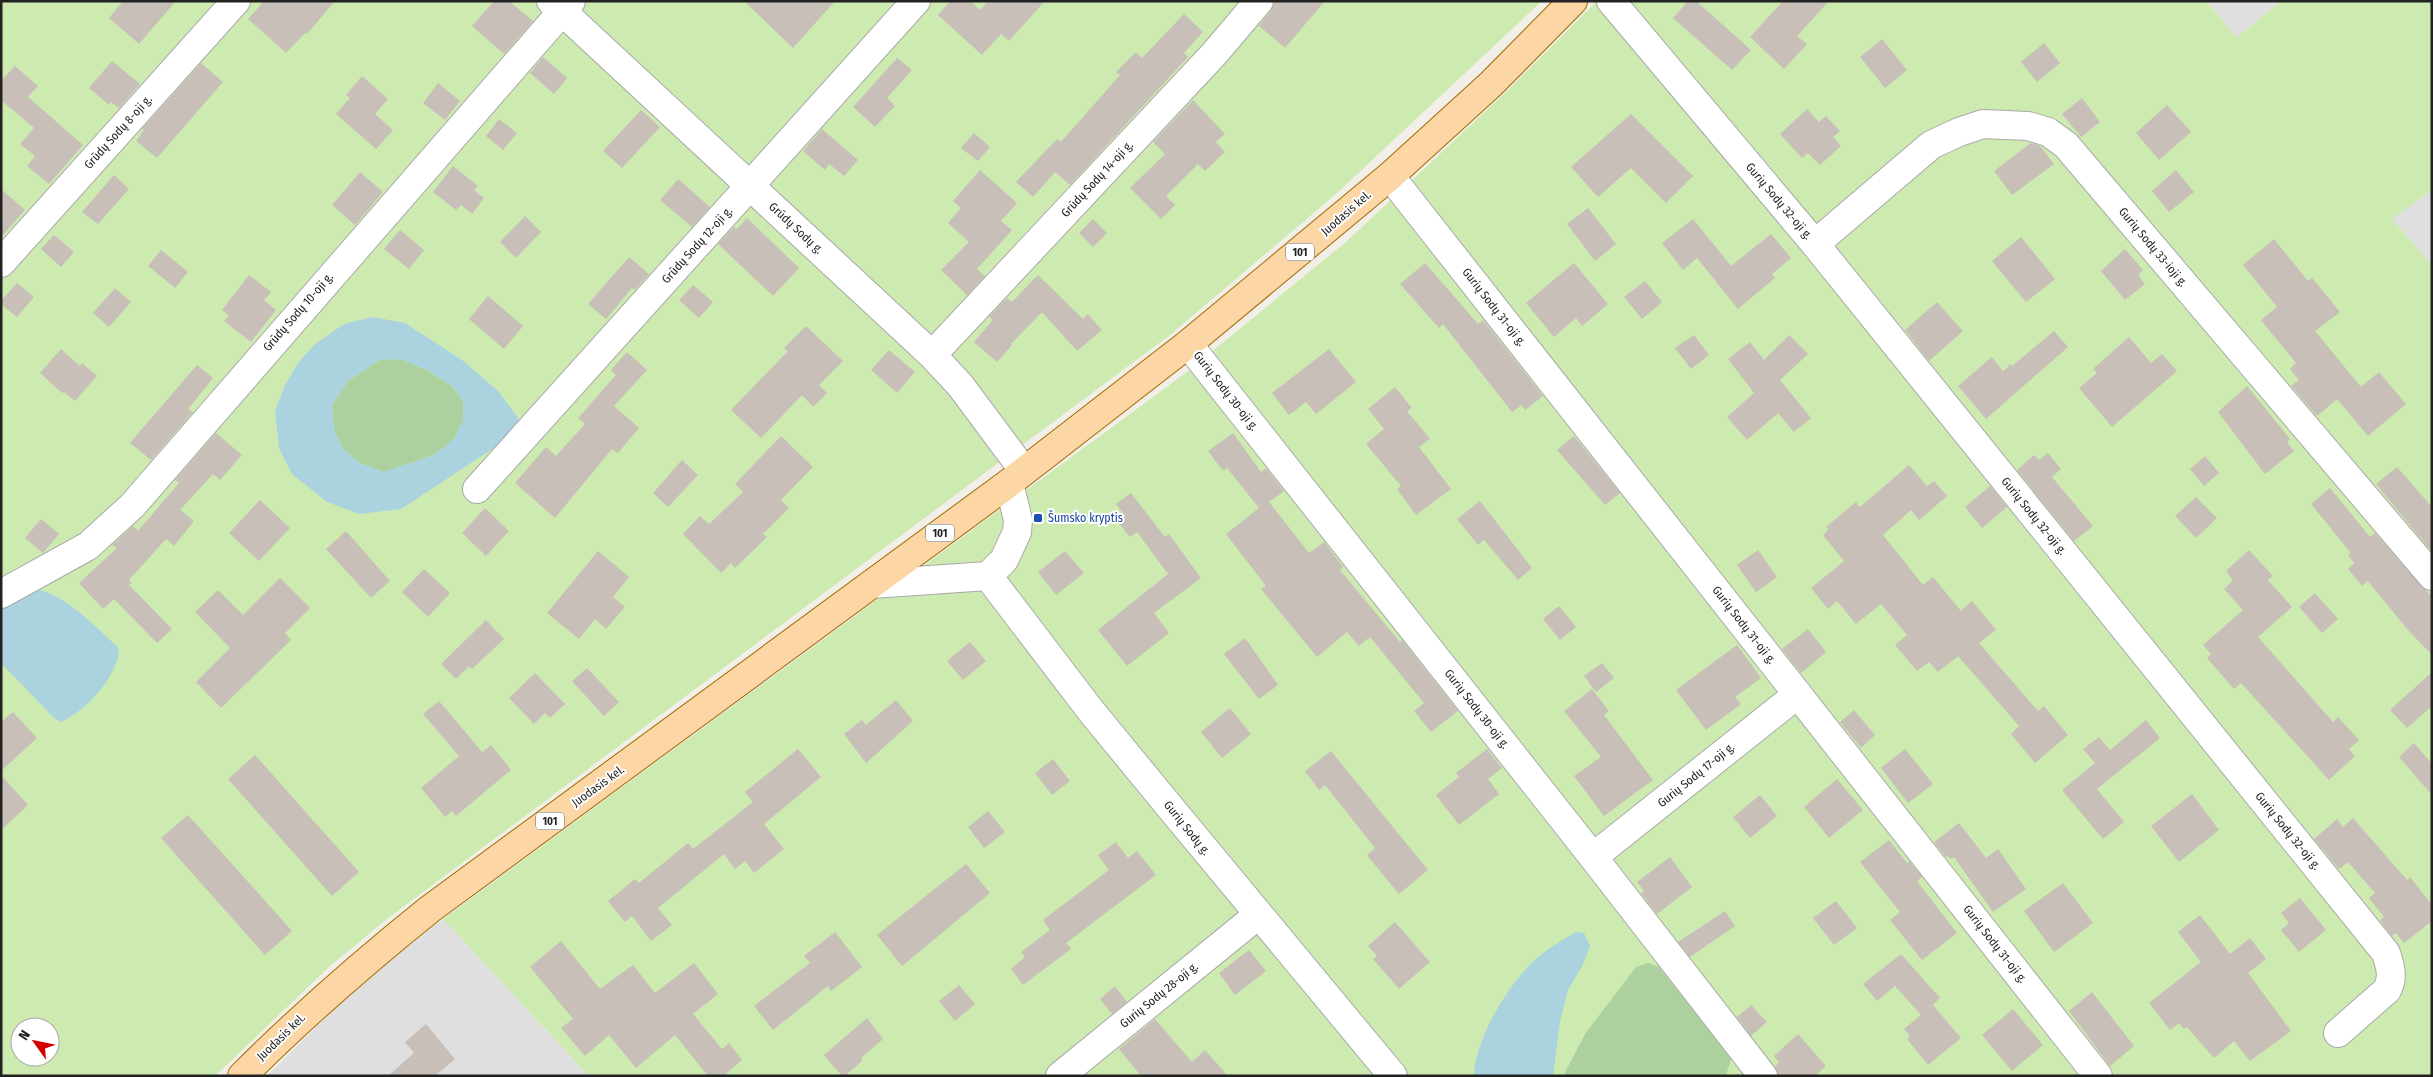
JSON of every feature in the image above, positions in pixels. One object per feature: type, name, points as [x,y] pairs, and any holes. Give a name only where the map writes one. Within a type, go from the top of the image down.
[{"type":"main road","name":"Juodasis kel.","points":[[1016,477],[1188,344],[1390,176],[1491,84],[1573,1]]},
{"type":"main road","name":"101","points":[[872,584],[1016,477]]},
{"type":"main road","name":"Juodasis kel.","points":[[242,1076],[298,1020],[354,969],[430,909],[872,584]]},
{"type":"street","name":"Grūdų Sodų 8-oji g.","points":[[1,263],[236,1]]},
{"type":"street","name":"Grūdų Sodų 12-oji g.","points":[[477,488],[916,1]]},
{"type":"street","name":"Grūdų Sodų 14-oji g.","points":[[932,355],[1214,54],[1259,1]]},
{"type":"street","name":"Gurių Sodų 32-oji g.","points":[[1611,1],[1814,244],[2386,953],[2391,968],[2392,982],[2387,990],[2338,1033]]},
{"type":"street","name":"Grūdų Sodų g.","points":[[561,4],[751,186],[932,355],[960,385],[1016,477]]},
{"type":"street","name":"Grūdų Sodų 10-oji g.","points":[[1,594],[88,546],[132,506],[561,4]]},
{"type":"street","name":"Gurių Sodų 33-ioji g.","points":[[1814,244],[1931,145],[1983,124],[2028,126],[2048,132],[2066,146],[2432,576]]},
{"type":"street","name":"Gurių Sodų 31-oji g.","points":[[1390,176],[2098,1076]]},
{"type":"street","name":"Gurių Sodų 30-oji g.","points":[[1188,344],[1594,857],[1763,1076]]},
{"type":"street","points":[[872,584],[988,576],[1004,560],[1016,532],[1018,520],[1016,477]]},
{"type":"street","name":"Gurių Sodų g.","points":[[988,576],[1091,711],[1258,915],[1381,1071]]},
{"type":"street","name":"Gurių Sodų 17-oji g.","points":[[1594,857],[1798,694]]},
{"type":"street","name":"Gurių Sodų 28-oji g.","points":[[1060,1076],[1258,915]]},
{"type":"shaded area","points":[[2206,1],[2281,1],[2237,37]]},
{"type":"shaded area","points":[[2432,190],[2432,265],[2392,219]]},
{"type":"shaded area","points":[[443,919],[589,1076],[267,1076],[351,992]]},
{"type":"green space","points":[[1,1],[1542,1],[1336,194],[1170,335],[387,919],[330,966],[215,1076],[1,1076]]},
{"type":"green space","points":[[1597,1],[2206,1],[2237,37],[2281,1],[2432,1],[2432,190],[2392,219],[2432,265],[2432,1076],[1726,1076],[1730,1059],[1585,1034],[1563,1076],[589,1076],[443,919],[1187,372],[1347,241],[1507,91]]},
{"type":"green space","points":[[401,359],[427,370],[452,386],[463,401],[463,420],[455,439],[434,455],[384,472],[361,464],[343,449],[334,429],[332,405],[348,381],[379,360]]},
{"type":"green space","points":[[1648,963],[1659,967],[1731,1059],[1726,1076],[1563,1076],[1585,1034],[1636,967]]},
{"type":"water","points":[[373,317],[405,323],[462,360],[498,391],[519,419],[506,440],[401,509],[359,514],[327,502],[292,474],[279,448],[275,411],[285,385],[298,363],[314,345],[344,324]],"holes":[[[401,359],[427,370],[452,386],[463,401],[463,420],[454,439],[434,455],[384,472],[361,464],[343,449],[334,429],[332,405],[348,381],[379,360]]]},
{"type":"water","points":[[37,589],[60,598],[70,605],[117,646],[119,653],[111,674],[98,694],[71,717],[61,722],[54,718],[1,663],[1,609]]},
{"type":"water","points":[[1576,932],[1584,933],[1590,946],[1582,966],[1568,990],[1560,1022],[1553,1076],[1474,1076],[1476,1061],[1488,1026],[1508,992],[1519,977],[1543,953]]},
{"type":"building","points":[[123,1],[176,1],[139,44],[109,18]]},
{"type":"building","points":[[264,1],[335,1],[307,34],[305,33],[286,53],[248,19]]},
{"type":"building","points":[[494,1],[509,1],[533,21],[504,54],[472,26]]},
{"type":"building","points":[[744,1],[835,1],[793,48]]},
{"type":"building","points":[[950,1],[970,1],[980,10],[988,1],[1045,1],[1009,41],[1001,34],[982,55],[938,15]]},
{"type":"building","points":[[1275,1],[1325,1],[1285,48],[1259,26],[1271,11]]},
{"type":"building","points":[[1688,1],[1696,1],[1751,50],[1732,70],[1673,18]]},
{"type":"building","points":[[1783,1],[1829,1],[1797,36],[1807,44],[1784,69],[1750,37]]},
{"type":"building","points":[[1184,14],[1203,32],[1184,53],[1188,57],[1070,185],[1055,172],[1033,197],[1016,182],[1057,139],[1061,142],[1120,75],[1116,72],[1136,52],[1142,58]]},
{"type":"building","points":[[1882,39],[1907,70],[1885,88],[1860,57]]},
{"type":"building","points":[[2044,43],[2060,63],[2037,82],[2021,62]]},
{"type":"building","points":[[543,57],[567,78],[554,94],[530,73]]},
{"type":"building","points":[[897,58],[912,70],[887,98],[895,106],[875,127],[853,107]]},
{"type":"building","points":[[112,61],[140,84],[119,108],[111,102],[109,105],[89,88]]},
{"type":"building","points":[[201,63],[223,82],[157,158],[136,141],[144,130],[142,129]]},
{"type":"building","points":[[15,66],[38,86],[28,97],[83,145],[49,184],[27,166],[35,156],[20,144],[34,128],[1,100],[1,81]]},
{"type":"building","points":[[362,76],[388,99],[375,114],[393,130],[376,149],[336,114],[350,98],[346,95]]},
{"type":"building","points":[[438,83],[460,101],[445,120],[423,103]]},
{"type":"building","points":[[2082,98],[2100,122],[2081,137],[2062,114]]},
{"type":"building","points":[[1193,100],[1225,134],[1216,142],[1225,152],[1205,171],[1198,164],[1166,196],[1175,205],[1161,219],[1130,188],[1165,154],[1153,142]]},
{"type":"building","points":[[2167,105],[2191,132],[2159,160],[2136,133]]},
{"type":"building","points":[[1807,109],[1819,122],[1826,116],[1840,131],[1833,137],[1841,146],[1820,165],[1808,153],[1802,158],[1780,134]]},
{"type":"building","points":[[641,110],[660,127],[622,168],[603,151]]},
{"type":"building","points":[[1631,114],[1693,176],[1666,203],[1631,168],[1598,197],[1571,167]]},
{"type":"building","points":[[499,119],[517,133],[503,150],[486,136]]},
{"type":"building","points":[[822,129],[858,160],[844,176],[829,164],[825,170],[803,151]]},
{"type":"building","points":[[974,133],[990,147],[978,161],[961,148]]},
{"type":"building","points":[[2031,143],[2040,146],[2054,164],[2012,195],[1994,171]]},
{"type":"building","points":[[453,166],[478,186],[474,190],[484,198],[472,214],[461,205],[456,210],[433,192]]},
{"type":"building","points":[[980,170],[1017,203],[1001,221],[1012,230],[977,269],[985,276],[967,295],[941,270],[969,242],[948,223],[961,208],[953,201]]},
{"type":"building","points":[[2176,170],[2194,192],[2169,212],[2152,191]]},
{"type":"building","points":[[360,172],[383,192],[355,225],[332,205]]},
{"type":"building","points":[[114,175],[129,189],[98,224],[82,212]]},
{"type":"building","points":[[678,179],[710,207],[692,227],[660,200]]},
{"type":"building","points":[[1,189],[25,210],[1,237]]},
{"type":"building","points":[[1588,208],[1616,244],[1595,261],[1567,224]]},
{"type":"building","points":[[525,216],[541,232],[516,258],[500,242]]},
{"type":"building","points":[[747,218],[799,268],[773,296],[718,244],[734,227],[737,229]]},
{"type":"building","points":[[1093,219],[1107,233],[1093,247],[1079,233]]},
{"type":"building","points":[[1693,219],[1731,266],[1771,234],[1791,258],[1772,274],[1775,278],[1738,309],[1697,258],[1683,270],[1662,243]]},
{"type":"building","points":[[400,230],[424,250],[409,269],[384,249]]},
{"type":"building","points":[[54,235],[74,252],[61,267],[41,249]]},
{"type":"building","points":[[2021,237],[2055,279],[2026,302],[1992,261]]},
{"type":"building","points":[[2274,239],[2308,281],[2312,278],[2340,312],[2315,331],[2361,387],[2379,372],[2406,404],[2368,436],[2337,399],[2317,416],[2291,386],[2299,380],[2290,369],[2296,363],[2261,320],[2277,307],[2243,265]]},
{"type":"building","points":[[2125,249],[2143,270],[2138,275],[2145,284],[2125,300],[2101,271]]},
{"type":"building","points":[[161,250],[188,272],[175,288],[148,266]]},
{"type":"building","points":[[629,257],[649,274],[635,290],[632,288],[606,319],[588,304]]},
{"type":"building","points":[[1425,263],[1478,324],[1483,320],[1543,396],[1525,410],[1522,405],[1512,412],[1443,324],[1439,328],[1400,284]]},
{"type":"building","points":[[1574,263],[1608,304],[1582,326],[1576,318],[1554,337],[1526,303]]},
{"type":"building","points":[[249,275],[271,292],[264,300],[276,310],[251,342],[224,321],[229,316],[222,310]]},
{"type":"building","points":[[1038,275],[1083,319],[1088,314],[1102,330],[1077,351],[1042,312],[1011,344],[997,362],[974,342],[993,320],[989,317],[1007,298],[1012,302]]},
{"type":"building","points":[[1645,281],[1662,302],[1642,319],[1624,297]]},
{"type":"building","points":[[17,283],[34,297],[17,317],[1,304],[1,301]]},
{"type":"building","points":[[693,285],[713,302],[699,318],[679,300]]},
{"type":"building","points":[[115,288],[131,302],[109,327],[93,313]]},
{"type":"building","points":[[488,296],[523,326],[504,349],[469,319]]},
{"type":"building","points":[[1937,302],[1963,331],[1929,361],[1905,330]]},
{"type":"building","points":[[806,326],[843,361],[819,385],[827,393],[813,407],[802,395],[761,438],[731,410],[788,351],[784,348]]},
{"type":"building","points":[[2054,331],[2068,347],[1986,419],[1958,386],[1992,357],[2003,371],[2011,364],[2012,366]]},
{"type":"building","points":[[1694,335],[1709,355],[1691,369],[1675,348]]},
{"type":"building","points":[[1789,335],[1808,354],[1780,380],[1811,418],[1794,432],[1778,413],[1747,440],[1727,417],[1754,393],[1728,359],[1750,342],[1764,360]]},
{"type":"building","points":[[2129,337],[2151,363],[2162,354],[2177,371],[2112,427],[2079,388],[2097,373],[2093,369]]},
{"type":"building","points":[[61,349],[80,366],[82,363],[97,376],[75,401],[64,392],[62,393],[40,373]]},
{"type":"building","points":[[1329,349],[1356,382],[1316,414],[1306,402],[1289,415],[1272,393]]},
{"type":"building","points":[[889,350],[915,372],[897,393],[871,370]]},
{"type":"building","points":[[627,352],[647,370],[614,406],[639,428],[618,453],[612,449],[555,518],[515,483],[546,447],[556,456],[585,424],[578,418],[616,375],[611,370]]},
{"type":"building","points":[[197,365],[213,378],[188,409],[193,412],[151,460],[130,443]]},
{"type":"building","points":[[2247,386],[2290,439],[2287,442],[2294,451],[2265,474],[2218,412]]},
{"type":"building","points":[[1395,387],[1412,408],[1407,411],[1430,439],[1419,447],[1451,489],[1416,515],[1397,489],[1401,486],[1366,444],[1384,429],[1368,409]]},
{"type":"building","points":[[216,433],[242,455],[220,480],[213,474],[180,510],[194,521],[174,546],[166,539],[129,580],[132,583],[129,585],[172,629],[157,643],[114,599],[103,609],[79,583],[117,548],[112,545],[133,526],[138,531],[179,483],[175,480]]},
{"type":"building","points":[[1233,433],[1261,472],[1266,468],[1284,491],[1269,502],[1309,553],[1324,542],[1343,567],[1340,570],[1400,642],[1402,640],[1458,711],[1431,732],[1414,711],[1424,703],[1370,637],[1359,646],[1347,632],[1317,657],[1261,589],[1266,586],[1226,534],[1259,508],[1227,468],[1223,471],[1208,451]]},
{"type":"building","points":[[781,436],[813,467],[781,500],[789,508],[763,534],[767,537],[735,568],[731,563],[721,573],[683,534],[700,516],[709,524],[743,492],[735,484]]},
{"type":"building","points":[[1574,436],[1620,493],[1605,505],[1557,450]]},
{"type":"building","points":[[2048,453],[2061,469],[2052,477],[2093,526],[2074,541],[2017,470],[2034,455],[2039,460]]},
{"type":"building","points":[[2205,456],[2219,473],[2204,486],[2190,469]]},
{"type":"building","points":[[682,460],[698,475],[668,507],[653,493]]},
{"type":"building","points":[[1909,465],[1927,486],[1934,481],[1947,496],[1919,520],[1911,510],[1883,535],[1923,585],[1933,577],[1961,611],[1972,601],[1996,630],[1979,643],[2038,711],[2044,706],[2068,735],[2035,763],[2011,734],[2019,726],[1958,656],[1938,672],[1929,662],[1917,671],[1895,645],[1907,635],[1881,604],[1856,624],[1837,601],[1828,609],[1811,588],[1844,561],[1823,535],[1828,530],[1826,527],[1856,502],[1860,507]]},
{"type":"building","points":[[2397,467],[2432,507],[2432,552],[2376,484]]},
{"type":"building","points":[[1990,486],[2007,507],[1982,528],[1965,507]]},
{"type":"building","points":[[2330,488],[2370,537],[2375,533],[2432,597],[2432,655],[2407,629],[2368,581],[2362,586],[2348,569],[2354,563],[2348,555],[2351,553],[2311,504]]},
{"type":"building","points":[[1131,493],[1165,537],[1169,534],[1201,578],[1154,613],[1169,633],[1127,666],[1098,630],[1168,574],[1137,532],[1130,537],[1118,522],[1125,516],[1116,504]]},
{"type":"building","points":[[2196,497],[2217,518],[2196,538],[2175,516]]},
{"type":"building","points":[[260,500],[290,528],[259,561],[229,533]]},
{"type":"building","points":[[1480,501],[1532,568],[1518,580],[1484,540],[1478,545],[1457,519]]},
{"type":"building","points":[[485,508],[509,531],[486,556],[462,533]]},
{"type":"building","points":[[41,519],[59,534],[43,553],[25,538]]},
{"type":"building","points":[[346,531],[390,581],[371,598],[326,549]]},
{"type":"building","points":[[1758,550],[1777,577],[1756,592],[1737,565]]},
{"type":"building","points":[[2249,550],[2273,576],[2268,580],[2292,607],[2258,637],[2333,722],[2338,717],[2359,740],[2349,749],[2355,756],[2329,780],[2241,683],[2234,689],[2207,658],[2211,654],[2203,645],[2243,610],[2224,589],[2233,580],[2226,571]]},
{"type":"building","points":[[598,551],[629,577],[613,597],[625,607],[606,629],[595,619],[579,639],[547,613]]},
{"type":"building","points":[[1065,551],[1084,573],[1056,595],[1038,572]]},
{"type":"building","points":[[424,569],[450,593],[428,617],[402,592]]},
{"type":"building","points":[[280,578],[310,608],[285,633],[291,640],[221,708],[196,682],[230,648],[195,612],[218,590],[243,615]]},
{"type":"building","points":[[2315,593],[2338,619],[2322,633],[2299,607]]},
{"type":"building","points":[[1559,606],[1576,627],[1560,640],[1543,619]]},
{"type":"building","points":[[486,620],[504,639],[472,669],[469,666],[456,679],[441,664]]},
{"type":"building","points":[[1808,629],[1826,652],[1801,673],[1782,649]]},
{"type":"building","points":[[1245,638],[1278,685],[1259,699],[1224,654]]},
{"type":"building","points":[[970,642],[986,661],[963,680],[947,661]]},
{"type":"building","points":[[1737,645],[1761,678],[1735,697],[1741,704],[1706,730],[1676,690]]},
{"type":"building","points":[[1602,663],[1614,678],[1596,692],[1584,676]]},
{"type":"building","points":[[587,668],[619,702],[604,716],[572,681]]},
{"type":"building","points":[[2432,672],[2432,706],[2407,728],[2390,710]]},
{"type":"building","points":[[535,673],[565,704],[550,718],[545,713],[534,724],[509,698]]},
{"type":"building","points":[[1592,689],[1609,711],[1604,715],[1653,780],[1604,816],[1574,776],[1601,757],[1564,711]]},
{"type":"building","points":[[896,700],[913,721],[866,763],[844,734],[862,720],[866,725]]},
{"type":"building","points":[[439,701],[482,752],[491,745],[511,770],[456,816],[452,811],[445,817],[421,788],[459,756],[423,714]]},
{"type":"building","points":[[1230,708],[1251,734],[1222,758],[1201,732]]},
{"type":"building","points":[[1854,710],[1875,735],[1861,748],[1840,722]]},
{"type":"building","points":[[13,712],[37,738],[1,771],[1,722]]},
{"type":"building","points":[[2146,720],[2160,738],[2097,789],[2124,822],[2103,839],[2062,790],[2095,763],[2083,749],[2099,737],[2110,750]]},
{"type":"building","points":[[2414,743],[2432,764],[2432,795],[2399,757]]},
{"type":"building","points":[[798,749],[821,777],[764,824],[784,849],[754,873],[745,861],[735,869],[724,854],[658,908],[672,925],[651,941],[632,916],[625,922],[608,901],[635,879],[639,883],[688,843],[693,849],[753,802],[745,792]]},
{"type":"building","points":[[1487,749],[1502,768],[1488,779],[1499,794],[1459,825],[1436,795],[1459,777],[1456,773]]},
{"type":"building","points":[[1905,749],[1933,784],[1908,803],[1881,768]]},
{"type":"building","points":[[1331,751],[1428,870],[1399,894],[1367,855],[1375,848],[1325,785],[1319,790],[1305,771]]},
{"type":"building","points":[[255,755],[359,872],[332,896],[228,779]]},
{"type":"building","points":[[1053,759],[1070,781],[1052,795],[1035,773]]},
{"type":"building","points":[[1,775],[28,805],[1,830]]},
{"type":"building","points":[[1837,779],[1863,810],[1829,838],[1804,807]]},
{"type":"building","points":[[2192,794],[2219,830],[2179,862],[2151,826]]},
{"type":"building","points":[[1760,795],[1777,816],[1750,838],[1733,817]]},
{"type":"building","points":[[988,811],[1005,832],[984,848],[968,827]]},
{"type":"building","points":[[188,815],[292,931],[265,955],[161,838]]},
{"type":"building","points":[[2353,818],[2407,880],[2410,877],[2432,905],[2432,921],[2404,943],[2396,933],[2392,936],[2380,920],[2384,917],[2369,898],[2375,893],[2348,862],[2339,869],[2314,839],[2337,819],[2343,827]]},
{"type":"building","points":[[1959,823],[1986,858],[1998,849],[2026,889],[1993,912],[1954,857],[1951,859],[1948,856],[1946,857],[1934,842]]},
{"type":"building","points":[[1889,840],[1907,863],[1909,861],[1922,877],[1917,881],[1957,933],[1922,960],[1890,920],[1900,912],[1860,862]]},
{"type":"building","points":[[1116,842],[1128,858],[1137,851],[1156,875],[1066,943],[1071,949],[1023,985],[1011,969],[1025,957],[1021,952],[1050,930],[1043,920],[1109,870],[1098,855]]},
{"type":"building","points":[[1670,857],[1692,887],[1657,914],[1641,893],[1644,891],[1637,882]]},
{"type":"building","points":[[966,864],[990,893],[902,966],[877,935]]},
{"type":"building","points":[[2063,883],[2093,923],[2054,952],[2024,911]]},
{"type":"building","points":[[2300,898],[2326,930],[2299,952],[2281,930],[2289,923],[2281,913]]},
{"type":"building","points":[[1836,901],[1857,928],[1834,945],[1813,918]]},
{"type":"building","points":[[1725,911],[1735,926],[1690,957],[1678,942]]},
{"type":"building","points":[[2200,915],[2230,954],[2250,938],[2266,959],[2248,973],[2291,1031],[2250,1061],[2234,1041],[2214,1058],[2187,1027],[2184,1029],[2179,1023],[2170,1030],[2149,1003],[2201,962],[2178,932]]},
{"type":"building","points":[[1395,922],[1430,962],[1399,989],[1373,959],[1377,956],[1368,946]]},
{"type":"building","points":[[835,932],[862,967],[831,991],[828,986],[773,1030],[754,1006],[810,963],[804,956]]},
{"type":"building","points":[[561,941],[600,989],[633,965],[655,993],[694,963],[718,994],[693,1014],[722,1049],[729,1043],[742,1060],[723,1076],[708,1076],[675,1035],[636,1068],[609,1035],[585,1056],[561,1028],[573,1019],[530,967]]},
{"type":"building","points":[[1249,950],[1266,971],[1235,995],[1219,973]]},
{"type":"building","points":[[1901,954],[1940,998],[1924,1013],[1933,1005],[1961,1038],[1928,1065],[1907,1039],[1910,1036],[1904,1029],[1921,1015],[1895,986],[1877,1001],[1863,984]]},
{"type":"building","points":[[959,985],[975,1004],[955,1021],[939,1001]]},
{"type":"building","points":[[1115,986],[1127,1002],[1112,1014],[1100,999]]},
{"type":"building","points":[[2092,992],[2134,1046],[2110,1066],[2069,1011]]},
{"type":"building","points":[[1751,1005],[1767,1022],[1751,1036],[1737,1017]]},
{"type":"building","points":[[2013,1009],[2043,1045],[2012,1071],[1982,1035]]},
{"type":"building","points":[[867,1018],[883,1039],[861,1058],[863,1060],[845,1076],[842,1076],[824,1055]]},
{"type":"building","points":[[1155,1019],[1192,1062],[1205,1050],[1228,1076],[1141,1076],[1119,1049]]},
{"type":"building","points":[[426,1024],[455,1059],[435,1076],[388,1076],[414,1053],[405,1042]]},
{"type":"building","points":[[1798,1034],[1826,1066],[1815,1076],[1778,1076],[1775,1066],[1779,1062],[1774,1056]]},
{"type":"place","name":"Šumsko kryptis","points":[[1038,518]]}]
